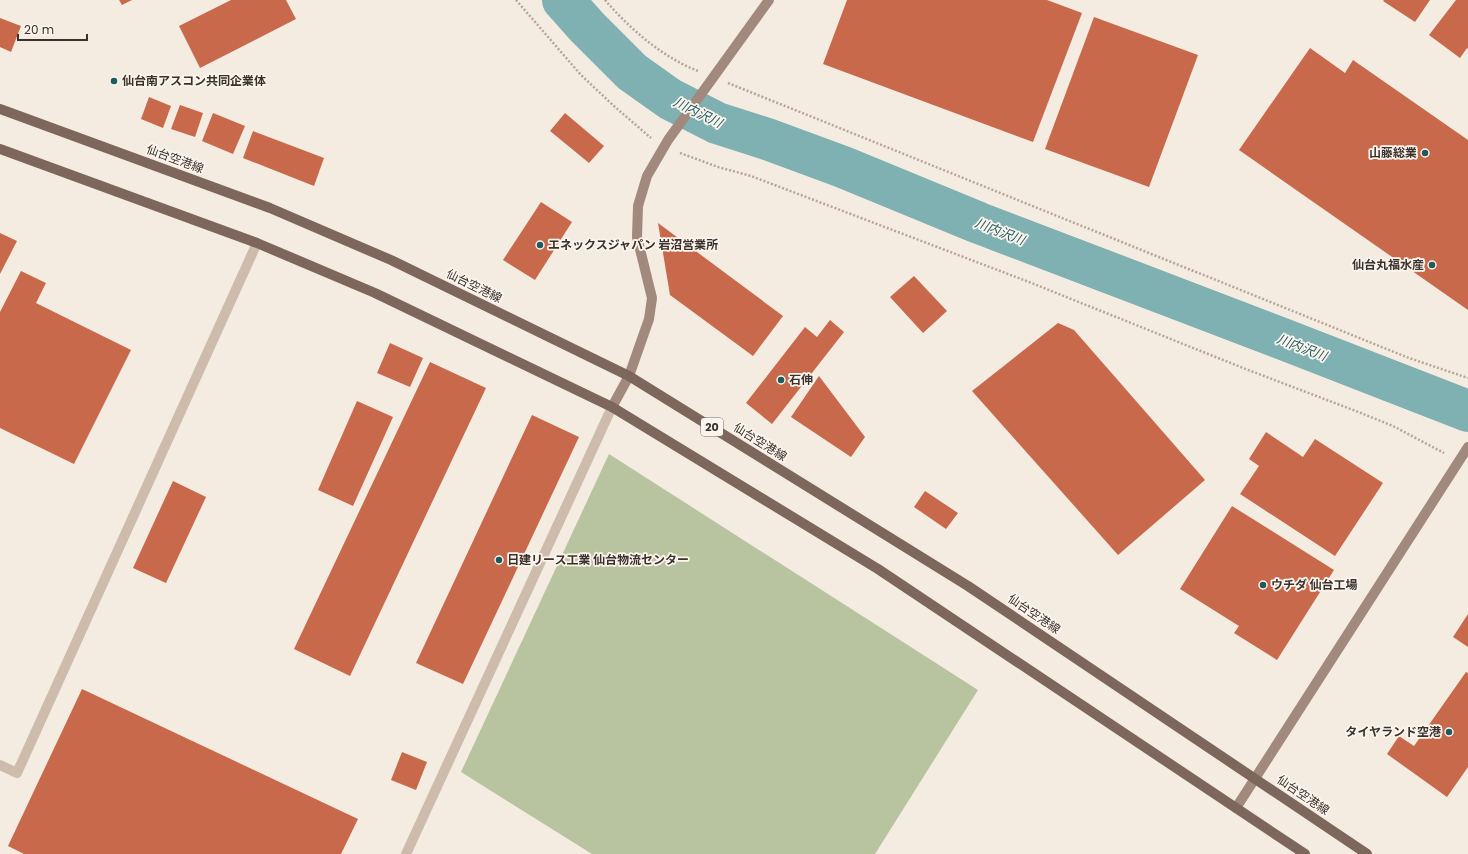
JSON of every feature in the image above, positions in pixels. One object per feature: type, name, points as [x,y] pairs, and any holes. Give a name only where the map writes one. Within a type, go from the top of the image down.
[{"type":"main road","name":"仙台空港線","points":[[0,109],[270,208],[391,260],[629,376],[968,586],[1367,854]]},
{"type":"main road","points":[[0,149],[258,243],[375,292],[612,407],[878,569],[1305,854]]},
{"type":"street","points":[[406,854],[612,407],[629,376],[649,319],[652,298],[637,237],[638,206],[647,176],[667,143],[769,0]]},
{"type":"street","points":[[0,765],[17,773],[258,243]]},
{"type":"street","points":[[1236,808],[1468,447]]},
{"type":"path","points":[[516,0],[581,75],[615,108],[651,138],[667,143],[690,157],[718,167],[751,176],[1029,282],[1393,426],[1460,458]]},
{"type":"path","points":[[605,0],[619,16],[655,46],[683,65],[712,81],[1409,358],[1468,378]]},
{"type":"green space","points":[[609,454],[978,690],[875,854],[592,854],[461,772]]},
{"type":"building","points":[[119,0],[132,0],[122,5]]},
{"type":"building","points":[[231,0],[286,0],[296,19],[200,68],[179,26]]},
{"type":"building","points":[[847,0],[1047,0],[1082,13],[1033,142],[823,64]]},
{"type":"building","points":[[1430,0],[1415,22],[1383,1]]},
{"type":"building","points":[[1456,0],[1468,0],[1468,49],[1467,48],[1460,58],[1429,35]]},
{"type":"building","points":[[1094,17],[1198,55],[1149,187],[1045,149]]},
{"type":"building","points":[[0,18],[21,26],[11,52],[0,47]]},
{"type":"building","points":[[1310,48],[1345,73],[1353,60],[1468,140],[1468,310],[1239,150]]},
{"type":"building","points":[[149,97],[171,106],[163,128],[141,119]]},
{"type":"building","points":[[180,105],[203,113],[195,137],[171,129]]},
{"type":"building","points":[[213,113],[245,126],[233,154],[202,141]]},
{"type":"building","points":[[565,113],[604,146],[589,163],[550,131]]},
{"type":"building","points":[[253,131],[324,158],[314,186],[243,158]]},
{"type":"building","points":[[541,202],[572,222],[535,280],[503,260]]},
{"type":"building","points":[[658,223],[783,316],[753,356],[670,295]]},
{"type":"building","points":[[0,233],[17,241],[0,274]]},
{"type":"building","points":[[21,271],[46,283],[36,303],[131,350],[74,464],[0,428],[0,312]]},
{"type":"building","points":[[914,276],[947,311],[923,333],[890,297]]},
{"type":"building","points":[[830,320],[844,332],[772,424],[746,403],[805,327],[817,337]]},
{"type":"building","points":[[1058,323],[1074,330],[1205,480],[1118,555],[972,391]]},
{"type":"building","points":[[390,343],[423,358],[410,387],[377,373]]},
{"type":"building","points":[[430,362],[486,388],[350,676],[294,649]]},
{"type":"building","points":[[819,376],[865,437],[851,457],[791,417]]},
{"type":"building","points":[[357,401],[393,417],[353,506],[318,490]]},
{"type":"building","points":[[532,415],[579,437],[463,684],[416,663]]},
{"type":"building","points":[[1266,432],[1303,457],[1315,439],[1383,483],[1335,556],[1240,494],[1259,466],[1249,459]]},
{"type":"building","points":[[173,481],[206,497],[166,583],[133,568]]},
{"type":"building","points":[[925,491],[958,513],[946,529],[914,507]]},
{"type":"building","points":[[1232,506],[1334,570],[1277,660],[1234,633],[1239,626],[1180,589]]},
{"type":"building","points":[[1468,614],[1468,647],[1453,637]]},
{"type":"building","points":[[1466,672],[1468,673],[1468,767],[1447,797],[1387,754],[1399,736],[1414,746]]},
{"type":"building","points":[[82,689],[358,819],[341,854],[24,854],[8,846]]},
{"type":"building","points":[[402,752],[427,762],[416,790],[391,780]]},
{"type":"waterway","name":"川内沢川","points":[[563,0],[587,27],[632,72],[670,99],[717,123],[767,139],[843,167],[979,223],[1468,411]]},
{"type":"place","name":"仙台南アスコン共同企業体","points":[[114,81]]},
{"type":"place","name":"山藤総業","points":[[1425,153]]},
{"type":"place","name":"エネックスジャパン 岩沼営業所","points":[[540,245]]},
{"type":"place","name":"仙台丸福水産","points":[[1432,265]]},
{"type":"place","name":"石伸","points":[[781,380]]},
{"type":"place","name":"日建リース工業 仙台物流センター","points":[[499,560]]},
{"type":"place","name":"ウチダ 仙台工場","points":[[1263,585]]},
{"type":"place","name":"タイヤランド空港","points":[[1449,732]]}]
